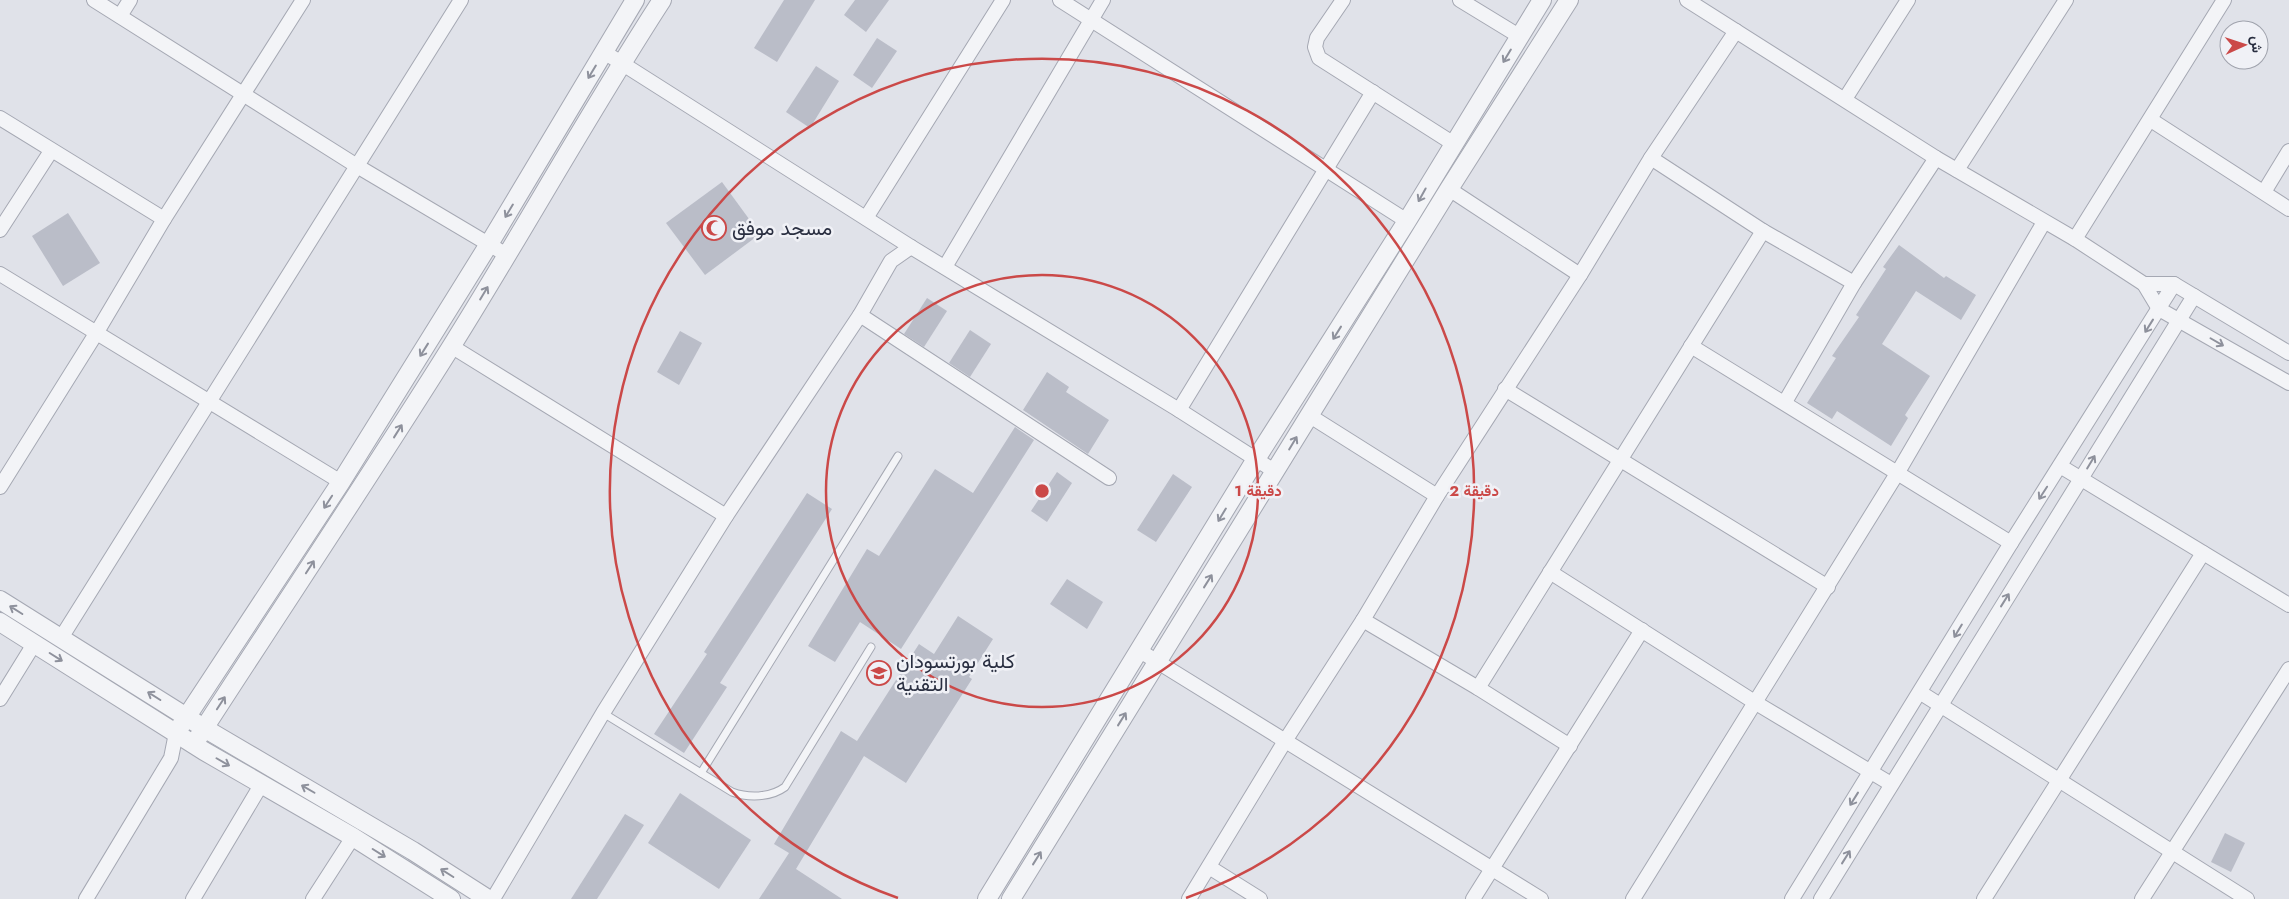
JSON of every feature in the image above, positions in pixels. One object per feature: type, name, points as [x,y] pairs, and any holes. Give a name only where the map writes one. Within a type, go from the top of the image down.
[{"type":"street","points":[[94,0],[357,166],[507,255]]},
{"type":"street","points":[[120,16],[130,0]]},
{"type":"street","points":[[0,487],[97,332],[164,219],[303,0]]},
{"type":"street","points":[[61,638],[461,0]]},
{"type":"street","points":[[86,899],[171,758],[176,733],[341,482],[489,244],[635,0]]},
{"type":"street","points":[[171,758],[194,744],[357,496],[507,255],[620,64],[662,0]]},
{"type":"street","points":[[866,218],[1003,0]]},
{"type":"street","points":[[1060,0],[1326,168],[1407,222]]},
{"type":"street","points":[[945,268],[1103,0]]},
{"type":"street","points":[[1343,0],[1317,38],[1315,47],[1319,58],[1454,144]]},
{"type":"street","points":[[1460,0],[1519,36]]},
{"type":"street","points":[[987,899],[1256,459],[1407,222],[1542,0]]},
{"type":"street","points":[[1011,899],[1449,189],[1569,0]]},
{"type":"street","points":[[1687,0],[1846,99],[1936,158],[2075,239],[2144,284],[2159,309],[2289,383]]},
{"type":"street","points":[[1846,99],[1908,0]]},
{"type":"street","points":[[1957,170],[2066,0]]},
{"type":"street","points":[[2075,239],[2152,120],[2224,0]]},
{"type":"street","points":[[1189,899],[1285,741],[1363,620],[1437,496],[1580,275],[1651,158],[1736,31]]},
{"type":"street","points":[[604,52],[620,64],[911,247],[1180,410],[1276,472]]},
{"type":"street","points":[[1180,410],[1373,92]]},
{"type":"street","points":[[0,118],[164,219]]},
{"type":"street","points":[[2152,120],[2289,209]]},
{"type":"street","points":[[0,230],[51,151]]},
{"type":"street","points":[[2264,192],[2289,151]]},
{"type":"street","points":[[1651,158],[1763,231],[1854,283]]},
{"type":"street","points":[[1785,402],[1854,283],[1936,158]]},
{"type":"street","points":[[1449,189],[1580,275]]},
{"type":"street","points":[[1633,899],[1898,472],[2044,222]]},
{"type":"street","points":[[1478,688],[1763,231]]},
{"type":"street","points":[[493,899],[603,713],[726,516],[860,315],[891,261],[911,247]]},
{"type":"street","points":[[0,274],[341,482]]},
{"type":"street","points":[[2144,284],[2174,284],[2289,353]]},
{"type":"street","points":[[1792,899],[2011,543],[2174,284]]},
{"type":"street","points":[[1820,899],[2194,296]]},
{"type":"street","points":[[860,315],[1110,478]]},
{"type":"street","points":[[451,346],[726,516]]},
{"type":"street","points":[[1691,346],[1785,402],[2011,543]]},
{"type":"street","points":[[1505,389],[1621,458],[1828,587]]},
{"type":"street","points":[[1310,416],[1437,496]]},
{"type":"street","points":[[2060,466],[2289,605]]},
{"type":"street","points":[[1984,899],[2202,552]]},
{"type":"street","points":[[1550,572],[1756,703],[1892,784]]},
{"type":"street","points":[[0,600],[204,728],[413,851],[488,899]]},
{"type":"street","points":[[1363,620],[1478,688],[1570,746]]},
{"type":"street","points":[[0,622],[261,785],[353,837],[440,896]]},
{"type":"street","points":[[1473,899],[1642,630]]},
{"type":"street","points":[[0,699],[34,644]]},
{"type":"street","points":[[1140,651],[1541,899]]},
{"type":"street","points":[[2142,899],[2289,669]]},
{"type":"street","points":[[1920,693],[1941,704],[2247,899]]},
{"type":"street","points":[[193,899],[261,785]]},
{"type":"street","points":[[313,899],[353,837]]},
{"type":"street","points":[[1209,867],[1260,899]]},
{"type":"lane","points":[[701,773],[898,456]]},
{"type":"lane","points":[[603,713],[740,795],[750,796],[778,793],[785,787],[871,647]]},
{"type":"building","points":[[784,0],[815,0],[777,62],[754,48]]},
{"type":"building","points":[[855,0],[889,0],[866,32],[844,15]]},
{"type":"building","points":[[877,38],[897,51],[872,88],[853,75]]},
{"type":"building","points":[[816,66],[839,81],[810,128],[786,112]]},
{"type":"building","points":[[722,182],[760,234],[705,275],[666,223]]},
{"type":"building","points":[[68,213],[100,263],[63,286],[32,236]]},
{"type":"building","points":[[1899,245],[1944,278],[1946,276],[1976,295],[1961,320],[1916,291],[1882,344],[1930,376],[1905,415],[1908,418],[1891,446],[1837,411],[1832,419],[1807,403],[1836,358],[1832,356],[1859,317],[1856,315],[1886,269],[1883,267]]},
{"type":"building","points":[[927,298],[947,311],[924,347],[904,334]]},
{"type":"building","points":[[970,330],[991,344],[970,377],[949,363]]},
{"type":"building","points":[[680,331],[702,343],[679,385],[657,372]]},
{"type":"building","points":[[1047,372],[1069,387],[1066,392],[1109,420],[1088,454],[1023,410]]},
{"type":"building","points":[[1015,427],[1034,440],[901,649],[860,622],[835,662],[808,646],[867,549],[879,556],[935,469],[973,493]]},
{"type":"building","points":[[1057,472],[1072,483],[1047,522],[1031,511]]},
{"type":"building","points":[[1173,474],[1192,487],[1156,542],[1137,530]]},
{"type":"building","points":[[807,493],[832,509],[720,683],[727,687],[684,753],[654,734],[707,654],[704,652]]},
{"type":"building","points":[[1067,579],[1103,602],[1087,629],[1050,604]]},
{"type":"building","points":[[958,616],[993,639],[969,677],[972,679],[906,783],[864,756],[796,869],[842,899],[759,899],[789,853],[774,844],[841,731],[857,741],[919,644],[934,654]]},
{"type":"building","points":[[680,793],[751,840],[719,889],[648,843]]},
{"type":"building","points":[[625,814],[644,825],[597,899],[571,899]]},
{"type":"building","points":[[2225,833],[2245,843],[2231,872],[2211,862]]},
{"type":"place","name":"مسجد موفق","points":[[714,228]]},
{"type":"place","name":"كلية بورتسودان التقنية","points":[[879,673]]}]
